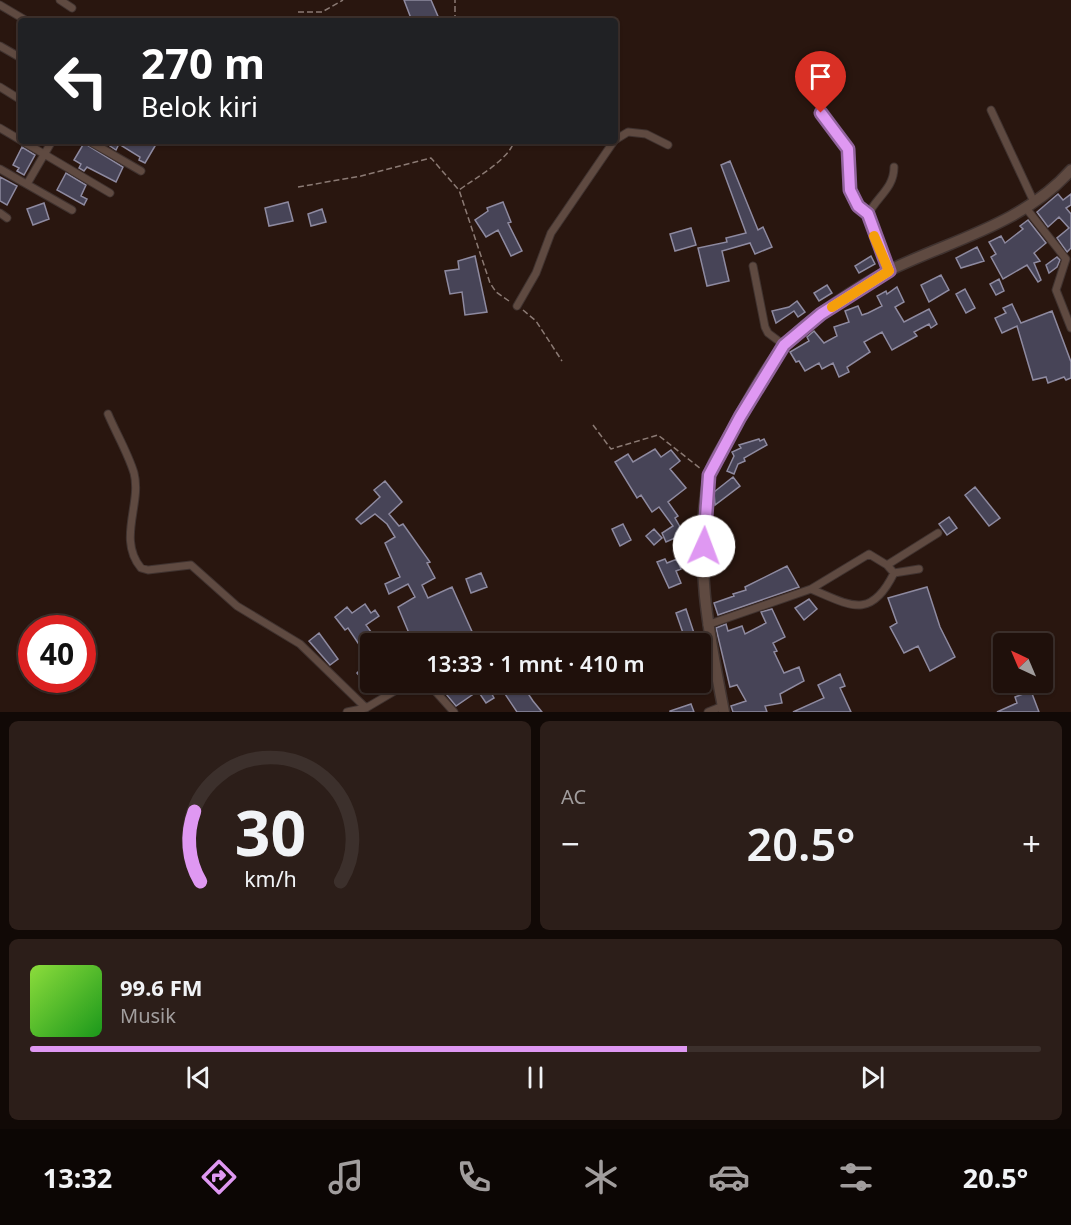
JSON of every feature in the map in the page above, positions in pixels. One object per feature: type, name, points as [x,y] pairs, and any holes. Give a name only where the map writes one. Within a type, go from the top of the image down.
[{"type":"street","points":[[60,0],[72,8]]},
{"type":"street","points":[[0,5],[22,18]]},
{"type":"street","points":[[0,46],[18,56]]},
{"type":"street","points":[[0,87],[18,98]]},
{"type":"street","points":[[991,110],[1030,205],[1066,259],[1056,290],[1071,328]]},
{"type":"street","points":[[821,113],[848,149],[850,190],[858,206],[868,214],[886,267]]},
{"type":"street","points":[[0,128],[18,139]]},
{"type":"street","points":[[618,138],[628,132],[646,134],[668,145]]},
{"type":"street","points":[[25,144],[110,193]]},
{"type":"street","points":[[27,184],[50,144]]},
{"type":"street","points":[[94,144],[141,171]]},
{"type":"street","points":[[517,306],[536,273],[552,233],[612,144]]},
{"type":"street","points":[[868,214],[885,195],[894,174],[894,167]]},
{"type":"street","points":[[0,169],[72,210]]},
{"type":"street","points":[[708,712],[723,709],[707,624],[703,578],[705,512],[709,475],[781,343],[886,267],[979,234],[1049,192],[1071,170]]},
{"type":"street","points":[[753,266],[768,333],[781,343]]},
{"type":"street","points":[[108,414],[134,473],[131,549],[141,568],[148,570],[191,565],[237,606],[300,644],[366,708]]},
{"type":"street","points":[[887,565],[938,533]]},
{"type":"street","points":[[707,624],[811,589],[865,555],[873,555],[894,573]]},
{"type":"street","points":[[894,573],[918,569]]},
{"type":"street","points":[[811,589],[846,603],[868,604],[882,596],[894,573]]},
{"type":"street","points":[[347,712],[366,708],[391,693]]},
{"type":"street","points":[[437,693],[454,712]]},
{"type":"path","points":[[298,12],[322,12],[343,0]]},
{"type":"path","points":[[455,0],[455,18]]},
{"type":"path","points":[[459,190],[505,156],[512,149],[513,144]]},
{"type":"path","points":[[298,187],[362,176],[431,158],[459,190],[490,283],[496,292],[536,321],[562,362]]},
{"type":"path","points":[[593,425],[611,449],[658,435],[709,475]]},
{"type":"building","points":[[404,0],[431,0],[439,18],[411,18]]},
{"type":"building","points":[[86,144],[123,167],[116,182],[87,167],[84,171],[79,168],[81,164],[74,160]]},
{"type":"building","points":[[111,144],[119,144],[116,150],[110,146]]},
{"type":"building","points":[[119,144],[156,144],[145,163],[139,160],[140,157]]},
{"type":"building","points":[[22,147],[35,155],[24,175],[17,171],[19,168],[13,165]]},
{"type":"building","points":[[730,161],[758,230],[763,227],[772,247],[755,254],[750,243],[722,251],[729,281],[707,286],[698,248],[727,242],[726,238],[746,233],[721,165]]},
{"type":"building","points":[[66,173],[86,185],[81,196],[87,199],[84,205],[57,190]]},
{"type":"building","points":[[0,177],[17,186],[7,205],[0,201]]},
{"type":"building","points":[[1058,194],[1063,200],[1071,194],[1071,205],[1066,208],[1071,214],[1071,248],[1067,252],[1057,238],[1069,228],[1059,217],[1048,227],[1037,212]]},
{"type":"building","points":[[288,202],[293,221],[269,226],[265,208]]},
{"type":"building","points":[[503,202],[511,222],[508,223],[522,251],[511,256],[498,230],[486,237],[475,220],[488,211],[487,208]]},
{"type":"building","points":[[44,203],[49,219],[33,225],[27,209]]},
{"type":"building","points":[[322,209],[326,222],[311,226],[308,214]]},
{"type":"building","points":[[1028,220],[1046,243],[1034,253],[1040,261],[1034,263],[1041,280],[1038,282],[1027,265],[1003,279],[991,257],[996,254],[989,242],[1001,236],[1005,243],[1023,229],[1020,226]]},
{"type":"building","points":[[691,228],[696,245],[675,251],[670,234]]},
{"type":"building","points":[[977,247],[984,261],[961,268],[956,258]]},
{"type":"building","points":[[475,256],[487,312],[465,315],[462,292],[450,294],[445,271],[459,269],[458,261]]},
{"type":"building","points":[[871,256],[875,264],[859,273],[855,266]]},
{"type":"building","points":[[1057,257],[1060,260],[1057,267],[1049,273],[1046,265]]},
{"type":"building","points":[[941,275],[949,290],[929,302],[921,285]]},
{"type":"building","points":[[999,279],[1004,291],[996,295],[990,284]]},
{"type":"building","points":[[827,285],[832,293],[819,301],[814,293]]},
{"type":"building","points":[[897,287],[904,302],[895,307],[904,322],[929,309],[937,324],[931,328],[929,324],[914,332],[917,336],[892,350],[882,332],[864,342],[870,352],[847,367],[849,372],[839,377],[833,363],[822,369],[819,363],[805,371],[799,361],[796,362],[790,352],[809,341],[807,337],[814,331],[824,343],[837,336],[834,327],[849,322],[845,311],[858,306],[862,315],[868,313],[882,306],[877,296],[886,291],[887,294]]},
{"type":"building","points":[[965,289],[975,308],[966,313],[956,294]]},
{"type":"building","points":[[797,301],[805,312],[798,317],[794,311],[776,323],[772,311],[789,307]]},
{"type":"building","points":[[1012,304],[1021,323],[1052,311],[1071,362],[1071,378],[1066,380],[1064,377],[1048,383],[1046,377],[1033,380],[1017,326],[1002,333],[995,318],[1006,313],[1003,308]]},
{"type":"building","points":[[759,439],[760,441],[764,439],[767,445],[744,458],[745,461],[738,464],[734,474],[727,471],[734,456],[732,452],[741,448],[739,445]]},
{"type":"building","points":[[655,449],[661,457],[671,450],[680,461],[670,469],[686,488],[668,502],[678,516],[675,518],[684,534],[666,542],[662,533],[673,526],[659,507],[652,512],[641,495],[637,498],[615,462],[628,454],[633,462]]},
{"type":"building","points":[[733,477],[740,486],[715,505],[714,492]]},
{"type":"building","points":[[385,481],[402,502],[389,514],[399,526],[403,524],[430,562],[427,563],[435,578],[422,585],[428,598],[452,587],[473,633],[409,633],[398,607],[415,597],[408,584],[389,594],[385,584],[400,577],[385,543],[395,537],[387,524],[375,514],[361,524],[356,519],[380,497],[374,490]]},
{"type":"building","points":[[975,487],[1000,518],[989,526],[965,495]]},
{"type":"building","points":[[949,517],[957,528],[947,535],[939,524]]},
{"type":"building","points":[[623,524],[631,540],[620,546],[612,529]]},
{"type":"building","points":[[654,529],[662,538],[654,545],[646,536]]},
{"type":"building","points":[[665,559],[667,563],[677,559],[681,569],[676,571],[681,583],[669,588],[657,562]]},
{"type":"building","points":[[787,566],[799,587],[718,615],[714,603],[746,590],[745,587]]},
{"type":"building","points":[[481,573],[487,587],[471,593],[466,579]]},
{"type":"building","points":[[927,587],[940,627],[955,657],[930,671],[918,646],[904,653],[890,627],[897,623],[888,598]]},
{"type":"building","points":[[809,599],[817,609],[804,620],[795,608]]},
{"type":"building","points":[[365,604],[371,613],[375,610],[379,616],[366,625],[372,633],[360,633],[360,646],[348,628],[345,630],[335,617],[347,607],[352,613]]},
{"type":"building","points":[[686,609],[694,633],[683,633],[676,613]]},
{"type":"building","points":[[772,609],[785,637],[773,643],[777,651],[774,652],[784,673],[799,667],[804,681],[780,694],[782,703],[765,706],[767,712],[733,712],[731,706],[746,701],[737,685],[730,687],[716,628],[726,624],[728,631],[742,626],[745,634],[766,623],[761,612]]},
{"type":"building","points":[[319,633],[338,659],[330,665],[309,641]]},
{"type":"building","points":[[840,674],[845,686],[840,688],[851,712],[793,712],[824,698],[818,685]]},
{"type":"building","points":[[447,693],[475,693],[456,706]]},
{"type":"building","points":[[479,693],[491,693],[494,698],[486,703]]},
{"type":"building","points":[[528,693],[542,712],[517,712],[505,694]]},
{"type":"building","points":[[1032,693],[1039,712],[997,712],[1017,703],[1015,697]]},
{"type":"building","points":[[691,704],[694,712],[670,712],[670,711]]},
{"type":"slow traffic","points":[[832,307],[889,271],[874,236]]},
{"type":"route","points":[[704,546],[709,475],[720,451],[784,345],[821,314],[889,271],[884,263],[868,214],[858,206],[850,190],[848,149],[842,138],[821,113]]}]
